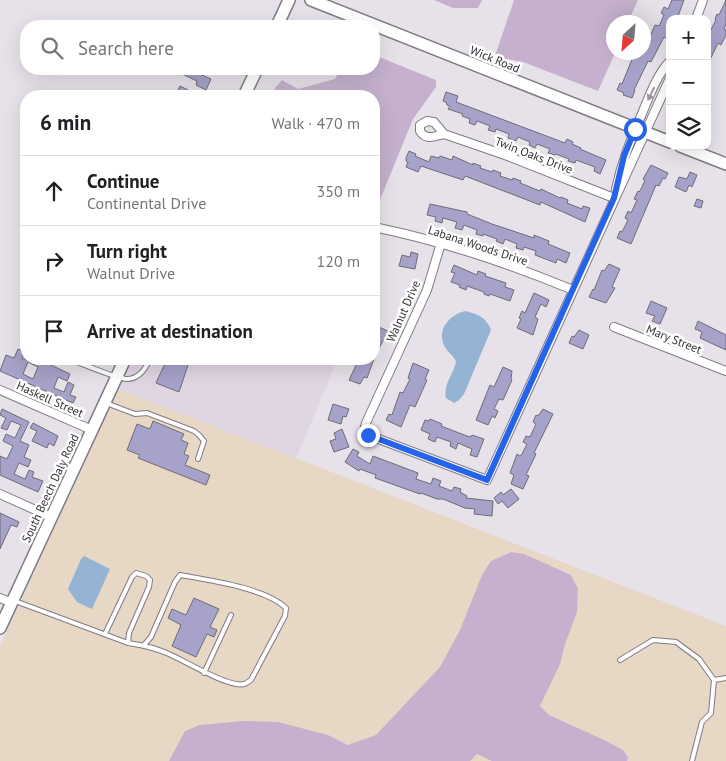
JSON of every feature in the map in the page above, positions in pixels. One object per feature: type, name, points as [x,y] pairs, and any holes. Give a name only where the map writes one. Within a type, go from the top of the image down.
[{"type":"street","points":[[279,20],[289,0]]},
{"type":"street","name":"Wick Road","points":[[311,0],[361,20]]},
{"type":"street","points":[[697,15],[703,0]]},
{"type":"street","name":"Wick Road","points":[[380,27],[666,141]]},
{"type":"street","points":[[640,131],[662,70],[666,66]]},
{"type":"street","points":[[247,90],[254,75]]},
{"type":"street","points":[[573,290],[614,198],[624,156],[666,85]]},
{"type":"street","name":"Twin Oaks Drive","points":[[444,134],[505,155],[614,198]]},
{"type":"street","points":[[690,150],[726,164]]},
{"type":"street","name":"Labana Woods Drive","points":[[380,228],[441,243],[573,290]]},
{"type":"street","name":"Walnut Drive","points":[[441,243],[427,290],[364,431],[368,435],[487,480],[573,290]]},
{"type":"street","name":"Mary Street","points":[[614,327],[726,371]]},
{"type":"street","name":"South Beech Daly Road","points":[[0,628],[122,365]]},
{"type":"street","name":"Haskell Street","points":[[0,390],[92,430]]},
{"type":"street","points":[[0,494],[52,516]]},
{"type":"street","points":[[0,598],[12,602]]},
{"type":"lane","points":[[86,365],[127,379],[138,376],[148,365]]},
{"type":"lane","points":[[104,402],[127,412],[147,413],[194,431],[204,441],[198,459]]},
{"type":"lane","points":[[105,634],[132,577],[136,573],[146,576],[150,580],[149,587],[129,633],[128,642]]},
{"type":"lane","points":[[12,602],[128,642],[144,645],[168,654],[204,673],[236,684],[245,684],[251,680],[285,616],[286,608],[280,602],[264,595],[228,584],[180,575],[175,582],[151,637],[144,645]]},
{"type":"lane","points":[[204,673],[231,615]]},
{"type":"lane","points":[[620,660],[653,640],[676,642],[700,659],[714,680],[711,714],[702,722],[692,761]]},
{"type":"lane","points":[[714,680],[726,678]]},
{"type":"shaded area","points":[[434,0],[482,0],[478,8],[453,8]]},
{"type":"shaded area","points":[[514,0],[638,0],[631,15],[606,15],[606,60],[612,60],[598,91],[523,62],[502,58],[496,53]]},
{"type":"shaded area","points":[[380,57],[436,80],[436,87],[413,119],[380,200],[380,90],[274,90],[282,80],[298,89],[335,79],[337,75],[380,75]]},
{"type":"shaded area","points":[[130,365],[335,365],[296,458],[119,389]]},
{"type":"shaded area","points":[[119,389],[726,626],[726,761],[0,761],[0,646]]},
{"type":"shaded area","points":[[511,552],[524,554],[571,575],[578,589],[577,612],[560,664],[540,706],[549,715],[623,750],[628,757],[627,761],[492,761],[477,754],[470,761],[169,761],[185,731],[200,725],[243,721],[278,722],[328,735],[348,745],[376,735],[440,667],[460,630],[482,575],[491,561]]},
{"type":"water","points":[[465,311],[481,317],[487,322],[491,330],[464,394],[454,403],[446,398],[445,393],[456,362],[443,344],[442,331],[453,316]]},
{"type":"water","points":[[84,556],[110,569],[92,609],[77,602],[68,589]]},
{"type":"building","points":[[672,0],[684,0],[678,15],[666,15],[666,38],[664,37],[651,62],[648,61],[632,98],[623,95],[624,93],[617,90],[620,83],[622,84],[632,60],[651,60],[651,34],[655,25],[659,26],[664,15],[661,13],[664,7],[668,9]]},
{"type":"building","points":[[726,0],[726,24],[724,29],[726,30],[726,35],[721,45],[718,43],[711,58],[711,29],[717,14],[719,15]]},
{"type":"building","points":[[184,75],[202,75],[211,79],[206,90],[196,85],[197,81]]},
{"type":"building","points":[[180,86],[188,90],[178,90]]},
{"type":"building","points":[[446,92],[458,96],[456,102],[565,143],[567,139],[573,142],[572,144],[580,149],[606,160],[600,174],[594,171],[595,167],[576,160],[575,163],[568,161],[569,159],[548,153],[550,149],[537,144],[535,148],[529,145],[530,142],[518,137],[516,141],[508,138],[509,134],[496,129],[495,132],[488,130],[490,126],[477,121],[475,125],[469,123],[470,119],[462,116],[463,114],[448,109],[450,106],[443,101]]},
{"type":"building","points":[[409,151],[429,162],[431,156],[439,158],[440,156],[452,160],[453,156],[473,165],[473,163],[481,166],[480,168],[501,173],[500,176],[512,180],[513,178],[540,191],[541,189],[561,197],[568,200],[567,203],[582,209],[583,206],[590,208],[585,222],[541,202],[540,205],[465,176],[463,180],[421,166],[418,172],[406,167],[408,162],[406,158]]},
{"type":"building","points":[[651,165],[668,173],[659,186],[656,185],[631,244],[617,238],[628,220],[625,218],[628,211],[631,213],[637,200],[634,199],[641,189],[645,180],[643,179]]},
{"type":"building","points":[[690,172],[697,175],[692,187],[689,185],[686,192],[675,187],[679,177],[687,179]]},
{"type":"building","points":[[697,199],[703,201],[701,208],[694,206]]},
{"type":"building","points":[[430,204],[467,212],[467,214],[492,224],[534,238],[534,235],[549,241],[548,244],[570,253],[566,263],[557,259],[556,263],[535,255],[536,251],[524,247],[523,250],[516,248],[517,244],[505,239],[503,244],[496,241],[497,239],[483,234],[483,236],[476,234],[477,230],[464,225],[462,230],[455,228],[457,222],[443,218],[442,223],[435,221],[436,217],[427,215]]},
{"type":"building","points":[[411,252],[418,254],[415,269],[399,266],[402,255],[410,257]]},
{"type":"building","points":[[609,264],[620,269],[612,287],[615,288],[606,303],[589,297],[602,270],[604,271]]},
{"type":"building","points":[[454,265],[477,275],[478,271],[486,274],[485,276],[506,283],[505,287],[514,290],[510,301],[490,294],[489,296],[484,294],[484,292],[467,286],[466,290],[459,287],[460,285],[451,282],[455,273],[451,272]]},
{"type":"building","points":[[534,293],[549,300],[546,307],[541,304],[535,317],[538,319],[533,335],[517,328],[522,311],[525,313]]},
{"type":"building","points":[[651,301],[667,308],[660,324],[652,321],[655,316],[646,313]]},
{"type":"building","points":[[698,321],[726,335],[726,350],[700,338],[702,332],[695,329]]},
{"type":"building","points":[[380,328],[388,331],[380,346]]},
{"type":"building","points":[[579,330],[589,335],[583,349],[569,343],[572,336],[574,337]]},
{"type":"building","points":[[18,349],[20,350],[20,365],[27,365],[23,374],[33,379],[38,367],[34,365],[51,365],[70,374],[67,381],[58,377],[54,388],[64,392],[68,382],[74,385],[70,395],[76,397],[73,403],[0,371],[6,355],[14,358]]},
{"type":"building","points":[[413,363],[429,370],[425,379],[427,380],[415,407],[410,405],[401,427],[386,420],[389,414],[392,415],[400,392],[403,393],[410,379],[408,378]]},
{"type":"building","points":[[164,365],[188,365],[179,392],[156,383]]},
{"type":"building","points":[[356,365],[372,365],[367,378],[364,377],[360,384],[349,380]]},
{"type":"building","points":[[503,367],[512,371],[512,380],[503,400],[499,399],[494,409],[498,411],[495,418],[492,416],[488,425],[476,420],[490,385],[494,387]]},
{"type":"building","points":[[333,404],[349,409],[346,417],[343,416],[341,424],[328,420]]},
{"type":"building","points":[[2,409],[29,422],[20,441],[29,445],[24,457],[31,460],[28,467],[19,463],[14,474],[25,479],[29,470],[34,472],[32,477],[43,481],[38,492],[0,475],[0,456],[7,459],[13,446],[3,441],[6,434],[15,438],[21,425],[11,421],[7,430],[1,428],[6,418],[0,415]]},
{"type":"building","points":[[543,409],[553,414],[534,453],[536,454],[526,475],[529,476],[523,489],[511,484],[514,475],[510,473],[517,454],[520,456],[522,454],[527,444],[523,442],[526,436],[530,437],[536,424],[533,422],[536,415],[538,416]]},
{"type":"building","points":[[430,419],[442,424],[441,426],[467,436],[471,437],[472,435],[484,439],[477,457],[470,455],[472,449],[458,443],[456,449],[450,446],[451,442],[437,437],[435,442],[428,439],[430,434],[421,430],[425,420],[429,421]]},
{"type":"building","points":[[153,421],[184,434],[181,440],[188,443],[184,454],[189,456],[185,465],[210,475],[206,485],[138,458],[140,455],[127,450],[137,424],[150,429]]},
{"type":"building","points":[[33,423],[58,436],[54,446],[49,443],[47,448],[32,441],[37,431],[30,428]]},
{"type":"building","points":[[342,429],[349,447],[334,452],[330,441],[336,439],[334,433]]},
{"type":"building","points":[[353,449],[359,452],[357,456],[370,464],[373,456],[418,473],[416,479],[431,484],[433,478],[441,481],[439,486],[452,491],[454,487],[461,489],[460,492],[467,496],[466,498],[493,501],[492,516],[474,514],[475,509],[465,508],[443,499],[420,494],[375,478],[376,475],[360,469],[359,471],[345,462]]},
{"type":"building","points":[[511,489],[519,499],[508,508],[502,501],[498,504],[494,498],[501,492],[503,495]]},
{"type":"building","points":[[0,513],[19,522],[17,527],[11,525],[0,549]]},
{"type":"building","points":[[194,598],[219,609],[210,627],[217,630],[214,637],[207,634],[196,657],[172,646],[181,625],[168,618],[172,609],[186,615]]},
{"type":"route","points":[[368,435],[487,480],[614,198],[624,156],[635,129]]}]
